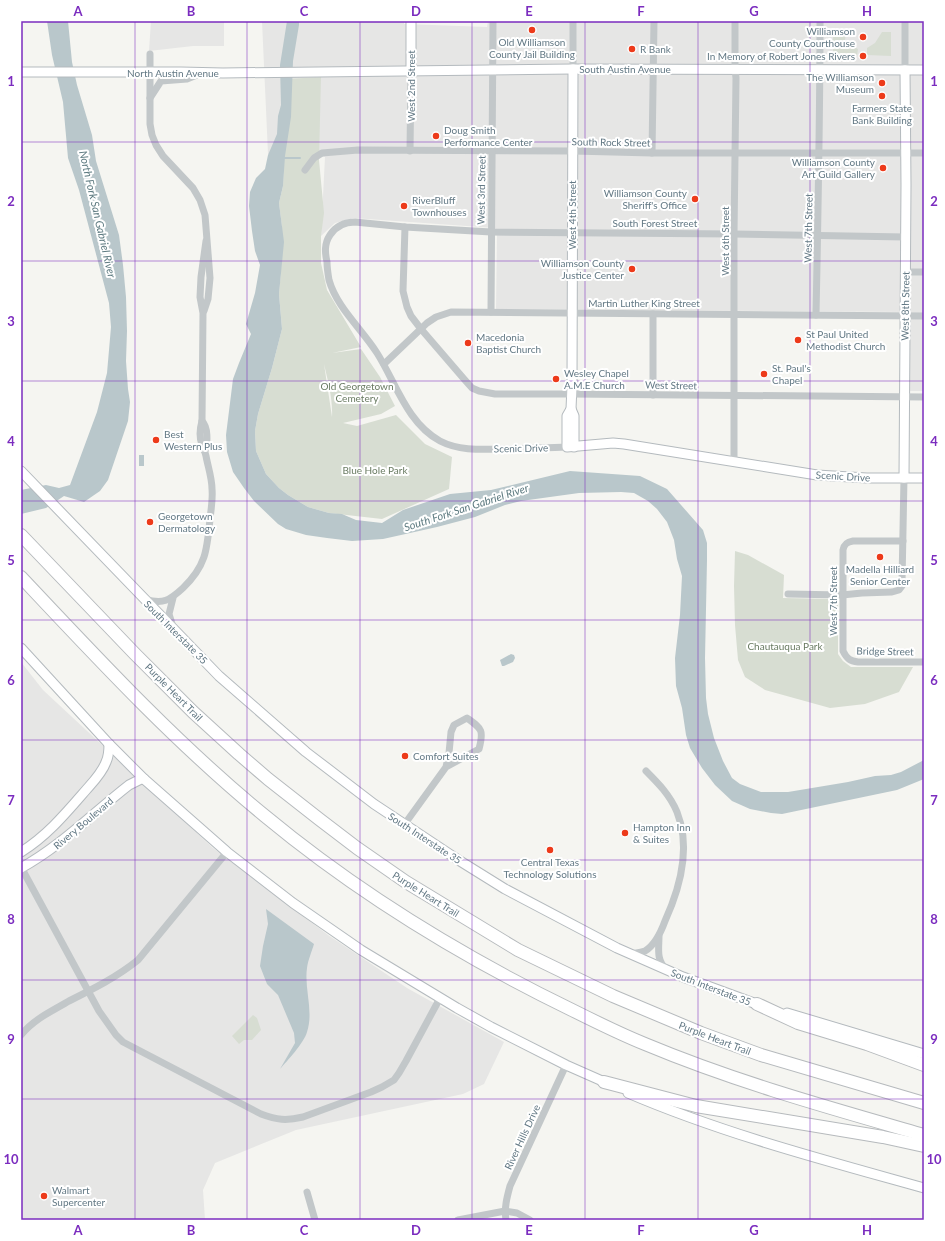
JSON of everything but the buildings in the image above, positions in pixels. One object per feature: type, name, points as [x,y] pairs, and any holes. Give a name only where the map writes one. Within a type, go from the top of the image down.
[{"type":"highway","name":"Purple Heart Trail","points":[[21,535],[193,712],[268,779],[325,824],[400,877],[518,950],[613,996],[708,1036],[760,1055],[924,1103]]},
{"type":"highway","points":[[21,577],[163,725],[266,816],[309,850],[370,894],[451,945],[485,966],[528,988],[645,1044],[714,1071],[810,1103],[924,1135]]},
{"type":"highway","points":[[757,1004],[798,1023],[867,1044],[924,1065]]},
{"type":"highway","points":[[604,1082],[696,1106],[883,1137],[924,1146]]},
{"type":"main road","name":"West 2nd Street","points":[[411,21],[411,70]]},
{"type":"main road","name":"South Austin Avenue","points":[[326,72],[573,69],[924,70]]},
{"type":"main road","name":"West 4th Street","points":[[571,447],[574,416],[571,409],[573,69]]},
{"type":"main road","name":"West 8th Street","points":[[904,478],[906,153],[905,70]]},
{"type":"main road","name":"North Austin Avenue","points":[[23,72],[326,72]]},
{"type":"main road","name":"Scenic Drive","points":[[571,447],[613,443],[817,475],[867,478],[924,478]]},
{"type":"main road","name":"South Interstate 35","points":[[21,471],[219,676],[306,752],[404,825],[505,889],[630,954],[668,971],[757,1004],[924,1054]]},
{"type":"main road","points":[[21,648],[109,744],[144,779],[227,852],[292,903],[361,950],[440,998],[491,1027],[566,1065],[651,1102],[737,1134],[924,1188]]},
{"type":"main road","name":"Rivery Boulevard","points":[[21,852],[40,839],[61,819],[98,775],[107,760],[109,744]]},
{"type":"main road","name":"Rivery Boulevard","points":[[21,868],[54,847],[129,785],[144,779]]},
{"type":"street","name":"West 3rd Street","points":[[491,312],[493,21]]},
{"type":"street","name":"West 4th Street","points":[[573,21],[573,69]]},
{"type":"street","points":[[652,153],[654,21]]},
{"type":"street","name":"West 6th Street","points":[[734,462],[735,21]]},
{"type":"street","name":"West 7th Street","points":[[816,315],[820,21]]},
{"type":"street","name":"West 8th Street","points":[[905,21],[905,70]]},
{"type":"street","points":[[143,598],[156,602],[172,598],[193,578],[199,569],[205,556],[208,543],[212,488],[200,433],[202,421],[203,313],[200,297],[206,241],[205,216],[200,200],[192,187],[167,162],[156,145],[152,135],[150,124],[150,54]]},
{"type":"street","name":"West 2nd Street","points":[[410,151],[411,70]]},
{"type":"street","points":[[150,98],[161,81],[187,79],[207,72]]},
{"type":"street","name":"South Rock Street","points":[[305,170],[314,158],[322,153],[358,150],[652,153],[924,153]]},
{"type":"street","name":"Scenic Drive","points":[[405,227],[348,222],[335,228],[330,234],[326,244],[327,266],[329,279],[346,312],[384,364],[406,405],[415,418],[422,427],[441,441],[463,448],[571,447]]},
{"type":"street","points":[[405,227],[403,291],[411,316],[421,329]]},
{"type":"street","name":"South Forest Street","points":[[405,227],[491,232],[905,237]]},
{"type":"street","points":[[912,272],[924,272]]},
{"type":"street","name":"Martin Luther King Street","points":[[384,364],[427,323],[436,317],[451,312],[924,316]]},
{"type":"street","points":[[653,314],[653,395]]},
{"type":"street","name":"West Street","points":[[421,329],[472,388],[495,394],[924,397]]},
{"type":"street","name":"West 8th Street","points":[[842,594],[892,592],[899,590],[902,586],[904,478]]},
{"type":"street","name":"West 7th Street","points":[[846,658],[843,651],[842,594],[843,550],[846,543],[853,541],[903,541]]},
{"type":"street","points":[[788,594],[842,594]]},
{"type":"street","points":[[172,598],[169,614],[175,630]]},
{"type":"street","name":"Bridge Street","points":[[846,658],[851,661],[858,662],[924,662]]},
{"type":"street","points":[[404,825],[446,766],[451,732],[454,725],[467,718],[480,728],[482,735],[479,749],[446,766]]},
{"type":"street","points":[[630,954],[640,953],[646,950],[659,935],[673,904],[680,879],[683,848],[677,812],[669,796],[646,771]]},
{"type":"street","points":[[21,1035],[39,1018],[113,978],[138,960],[227,852]]},
{"type":"street","points":[[21,868],[99,1011],[109,1027],[123,1042],[261,1114],[282,1120],[292,1120],[371,1092],[389,1084],[399,1073],[440,998]]},
{"type":"street","points":[[659,935],[658,955],[662,965],[668,971]]},
{"type":"street","name":"River Hills Drive","points":[[506,1220],[505,1211],[510,1186],[566,1065]]},
{"type":"street","points":[[307,1192],[315,1220]]},
{"type":"street","points":[[458,1220],[505,1211],[516,1213],[530,1220]]},
{"type":"shaded area","points":[[151,21],[224,21],[224,46],[193,46],[149,51]]},
{"type":"shaded area","points":[[262,21],[404,21],[404,24],[487,27],[488,21],[924,21],[924,391],[909,391],[909,312],[496,309],[497,236],[495,228],[353,218],[335,223],[321,236],[325,157],[268,154]]},
{"type":"shaded area","points":[[21,662],[43,690],[213,848],[328,935],[407,988],[504,1042],[484,1084],[463,1094],[296,1130],[215,1163],[203,1190],[205,1220],[21,1220]]},
{"type":"green space","points":[[833,31],[846,33],[845,40],[858,49],[857,56],[833,54]]},
{"type":"green space","points":[[882,32],[891,32],[891,56],[867,55],[867,48],[875,43]]},
{"type":"green space","name":"Blue Hole Park","points":[[321,77],[319,160],[324,213],[321,236],[321,263],[327,290],[361,347],[332,353],[361,349],[380,377],[395,406],[381,414],[343,423],[357,426],[396,415],[425,444],[452,457],[449,489],[382,519],[329,513],[308,507],[279,488],[266,474],[256,451],[255,431],[258,414],[282,329],[279,294],[282,227],[279,203],[283,186],[287,79]],"holes":[[[324,364],[331,397],[332,417]]]},
{"type":"green space","name":"Chautauqua Park","points":[[735,551],[748,555],[784,575],[783,598],[835,599],[838,605],[838,654],[843,661],[851,667],[913,667],[899,692],[865,704],[830,708],[765,690],[745,677],[738,660],[735,625]]},
{"type":"green space","points":[[253,1015],[257,1018],[261,1030],[252,1040],[244,1040],[239,1044],[232,1036]]},
{"type":"water","name":"North Fork San Gabriel River","points":[[47,21],[68,21],[72,62],[77,85],[92,135],[96,161],[119,235],[126,297],[126,361],[130,402],[128,421],[108,480],[100,491],[84,502],[64,496],[46,508],[21,514],[21,490],[46,485],[59,488],[70,485],[97,412],[107,373],[111,327],[109,303],[79,190],[68,158],[63,102],[52,55]]},
{"type":"water","name":"South Fork San Gabriel River","points":[[287,21],[299,21],[299,25],[293,61],[291,117],[285,156],[283,186],[279,203],[284,242],[279,294],[282,329],[258,414],[255,431],[256,451],[266,474],[279,488],[308,507],[329,513],[342,514],[356,520],[382,523],[403,510],[450,494],[491,490],[570,471],[640,476],[667,489],[703,530],[707,543],[705,658],[706,698],[714,738],[723,761],[732,778],[740,784],[761,792],[788,792],[875,776],[891,775],[901,772],[924,760],[924,779],[897,790],[782,814],[750,809],[732,801],[715,785],[702,768],[690,748],[676,686],[675,658],[680,615],[682,576],[674,540],[667,522],[657,509],[648,501],[634,493],[579,493],[521,501],[505,505],[475,517],[437,527],[383,539],[352,541],[306,535],[286,529],[278,524],[254,501],[233,472],[227,452],[226,435],[233,379],[251,334],[246,324],[255,293],[260,265],[255,251],[252,231],[249,206],[250,192],[256,178],[265,169],[268,155],[277,134],[278,116],[281,105],[280,65]]},
{"type":"water","points":[[139,455],[144,455],[144,466],[139,466]]},
{"type":"water","points":[[511,654],[514,655],[515,658],[513,662],[502,666],[500,660]]},
{"type":"water","points":[[266,909],[314,944],[309,959],[306,976],[310,1016],[307,1032],[291,1057],[280,1069],[295,1043],[294,1033],[278,995],[267,984],[260,966],[268,924]]},
{"type":"waterway","points":[[283,158],[300,158]]},
{"type":"place","name":"Old Williamson County Jail Building","points":[[532,30]]},
{"type":"place","name":"Williamson County Courthouse","points":[[863,37]]},
{"type":"place","name":"R Bank","points":[[632,49]]},
{"type":"place","name":"In Memory of Robert Jones Rivers","points":[[863,56]]},
{"type":"place","name":"The Williamson Museum","points":[[882,83]]},
{"type":"place","name":"Farmers State Bank Building","points":[[882,96]]},
{"type":"place","name":"Doug Smith Performance Center","points":[[436,136]]},
{"type":"place","name":"Williamson County Art Guild Gallery","points":[[883,168]]},
{"type":"place","name":"Williamson County Sheriff's Office","points":[[695,199]]},
{"type":"place","name":"RiverBluff Townhouses","points":[[404,206]]},
{"type":"place","name":"Williamson County Justice Center","points":[[632,269]]},
{"type":"place","name":"St Paul United Methodist Church","points":[[798,340]]},
{"type":"place","name":"Macedonia Baptist Church","points":[[468,343]]},
{"type":"place","name":"St. Paul's Chapel","points":[[764,374]]},
{"type":"place","name":"Wesley Chapel A.M.E Church","points":[[556,379]]},
{"type":"place","name":"Best Western Plus","points":[[156,440]]},
{"type":"place","name":"Georgetown Dermatology","points":[[150,522]]},
{"type":"place","name":"Madella Hilliard Senior Center","points":[[880,557]]},
{"type":"place","name":"Comfort Suites","points":[[405,756]]},
{"type":"place","name":"Hampton Inn & Suites","points":[[625,833]]},
{"type":"place","name":"Central Texas Technology Solutions","points":[[550,850]]},
{"type":"place","name":"Walmart Supercenter","points":[[44,1196]]},
{"type":"park label","name":"Old Georgetown Cemetery","points":[[357,392]]}]
